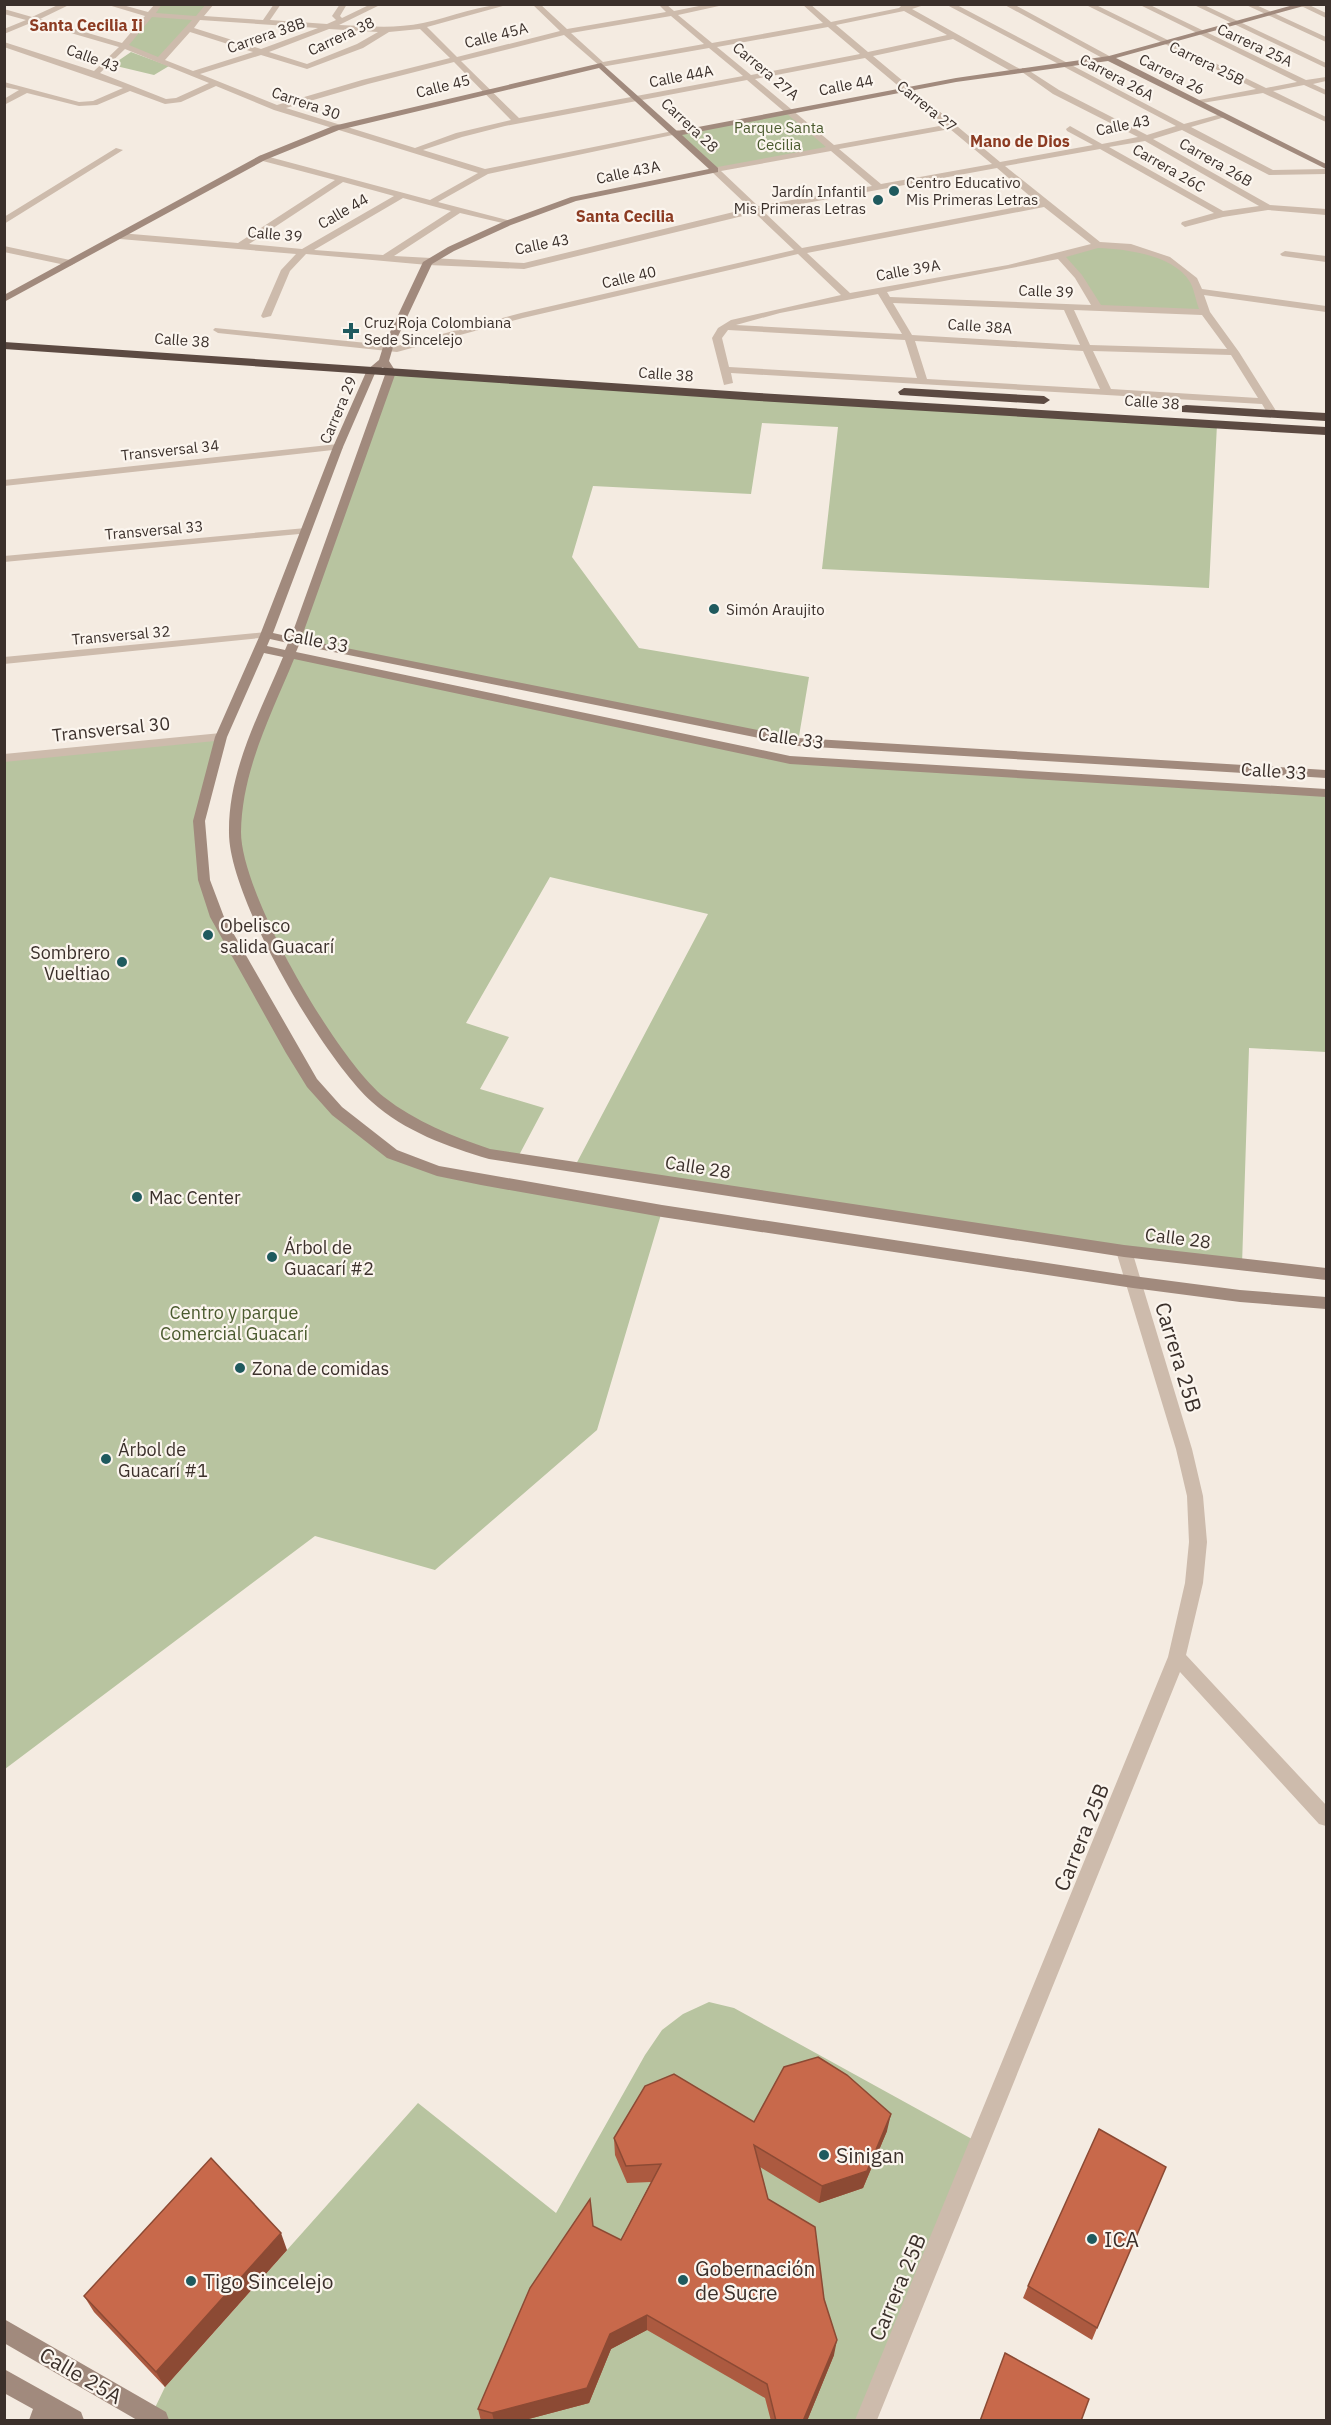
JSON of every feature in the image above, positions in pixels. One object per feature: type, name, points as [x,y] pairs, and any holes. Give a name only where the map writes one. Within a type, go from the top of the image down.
[{"type":"highway","points":[[4,333],[52,335]]},
{"type":"highway","name":"Calle 38","points":[[87,338],[384,361],[728,383],[1326,417]]},
{"type":"highway","name":"Calle 38","points":[[4,345],[391,372],[1326,431]]},
{"type":"street","points":[[4,32],[69,4]]},
{"type":"street","points":[[108,4],[150,15],[387,30],[422,26],[507,4]]},
{"type":"street","points":[[95,74],[124,46],[159,4]]},
{"type":"street","points":[[160,60],[211,4]]},
{"type":"street","points":[[265,22],[278,4]]},
{"type":"street","points":[[341,21],[336,16],[344,4]]},
{"type":"street","name":"Carrera 38B","points":[[192,74],[327,27],[379,4]]},
{"type":"street","name":"Carrera 28","points":[[535,4],[759,209],[847,296]]},
{"type":"street","name":"Carrera 27A","points":[[661,4],[878,186]]},
{"type":"street","name":"Calle 45A","points":[[277,108],[454,59],[566,32],[725,4]]},
{"type":"street","name":"Carrera 27","points":[[805,4],[1045,204],[1098,245]]},
{"type":"street","name":"Carrera 26B","points":[[897,4],[1056,92],[1146,138],[1268,207]]},
{"type":"street","name":"Calle 45","points":[[4,299],[262,158],[336,128],[487,90],[602,65],[711,44],[829,26],[924,4]]},
{"type":"street","name":"Carrera 26A","points":[[948,4],[1272,173],[1326,169]]},
{"type":"street","name":"Carrera 26","points":[[1006,4],[1326,169]]},
{"type":"street","name":"Carrera 25B","points":[[1087,4],[1326,120]]},
{"type":"street","name":"Carrera 25A","points":[[1141,4],[1326,93]]},
{"type":"street","points":[[1195,4],[1326,66]]},
{"type":"street","points":[[1247,4],[1326,40]]},
{"type":"street","points":[[1304,5],[1326,16]]},
{"type":"street","name":"Calle 44","points":[[430,203],[485,172],[906,89],[1109,58],[1202,35],[1304,5]]},
{"type":"street","points":[[4,11],[124,46]]},
{"type":"street","points":[[422,26],[518,122]]},
{"type":"street","points":[[190,29],[259,52]]},
{"type":"street","name":"Carrera 38","points":[[259,52],[307,67],[360,46],[387,30]]},
{"type":"street","name":"Calle 44A","points":[[414,151],[447,138],[518,122],[866,56],[955,36]]},
{"type":"street","name":"Calle 43","points":[[4,44],[171,102],[215,84]]},
{"type":"street","name":"Carrera 30","points":[[124,46],[277,108],[485,172]]},
{"type":"street","points":[[1199,102],[1326,80]]},
{"type":"street","points":[[4,84],[72,103],[87,104],[130,88]]},
{"type":"street","points":[[4,103],[25,90]]},
{"type":"street","name":"Calle 43","points":[[428,262],[524,266],[759,209],[1146,138],[1222,115]]},
{"type":"street","name":"Calle 43A","points":[[428,262],[508,223],[574,199],[951,126]]},
{"type":"street","name":"Carrera 26C","points":[[1070,129],[1222,214]]},
{"type":"street","points":[[4,221],[119,150]]},
{"type":"street","points":[[262,158],[508,223]]},
{"type":"street","points":[[240,246],[342,180]]},
{"type":"street","name":"Calle 44","points":[[266,316],[286,270],[303,252],[402,195]]},
{"type":"street","name":"Calle 40","points":[[218,330],[407,348],[520,316],[801,251],[1045,204]]},
{"type":"street","points":[[1185,224],[1222,214],[1268,207],[1326,212]]},
{"type":"street","points":[[385,258],[458,210]]},
{"type":"street","name":"Calle 39","points":[[120,236],[428,262]]},
{"type":"street","points":[[1098,245],[1131,248],[1167,259],[1194,280],[1205,312],[1234,352],[1273,414]]},
{"type":"street","name":"Calle 39A","points":[[725,327],[748,318],[847,296],[1061,257],[1098,245]]},
{"type":"street","points":[[4,249],[70,263]]},
{"type":"street","points":[[1285,254],[1326,259]]},
{"type":"street","points":[[1061,257],[1079,277],[1098,308]]},
{"type":"street","points":[[391,372],[384,361],[388,347],[428,262]]},
{"type":"street","points":[[880,290],[908,336],[923,380]]},
{"type":"street","points":[[1200,292],[1326,309]]},
{"type":"street","name":"Calle 39","points":[[887,300],[1205,312]]},
{"type":"street","points":[[1068,308],[1107,392]]},
{"type":"street","points":[[725,327],[717,338],[728,383]]},
{"type":"street","name":"Calle 38A","points":[[725,327],[1086,348],[1234,352]]},
{"type":"street","name":"Carrera 29","points":[[384,361],[372,370],[338,447],[266,635],[221,737],[199,821],[204,880],[217,917],[291,1050],[312,1083],[348,1121],[392,1154],[437,1171],[662,1211],[1133,1282]]},
{"type":"street","points":[[726,370],[1265,401]]},
{"type":"street","name":"Carrera 29","points":[[235,836],[238,799],[252,747],[296,640],[391,372]]},
{"type":"street","name":"Transversal 34","points":[[4,483],[338,447]]},
{"type":"street","name":"Transversal 33","points":[[4,559],[306,531]]},
{"type":"street","name":"Calle 33","points":[[266,635],[798,742],[1326,774]]},
{"type":"street","name":"Transversal 32","points":[[4,661],[266,635]]},
{"type":"street","points":[[240,638],[260,648]]},
{"type":"street","name":"Calle 33","points":[[260,648],[790,760],[1326,793]]},
{"type":"street","name":"Transversal 30","points":[[4,758],[221,737]]},
{"type":"street","points":[[1020,773],[1021,754]]},
{"type":"street","name":"Calle 28","points":[[235,836],[243,873],[261,918],[319,1024],[350,1072],[368,1093],[417,1128],[450,1143],[489,1154],[1124,1251],[1326,1274]]},
{"type":"street","name":"Carrera 25B","points":[[866,2421],[981,2144],[1177,1657],[1194,1583],[1198,1542],[1195,1496],[1184,1449],[1124,1251]]},
{"type":"street","points":[[1133,1282],[1240,1296],[1326,1303]]},
{"type":"street","points":[[1177,1657],[1326,1818]]},
{"type":"street","name":"Calle 25A","points":[[4,2330],[158,2421]]},
{"type":"street","points":[[4,2380],[43,2412],[74,2421]]},
{"type":"green space","points":[[159,5],[211,5],[160,60],[124,46]]},
{"type":"green space","points":[[131,52],[169,66],[154,75],[112,65]]},
{"type":"green space","name":"Parque Santa Cecilia","points":[[790,111],[832,148],[715,170],[678,133]]},
{"type":"green space","points":[[1098,245],[1136,250],[1177,265],[1194,280],[1205,312],[1098,308],[1061,257]]},
{"type":"green space","points":[[391,372],[1217,424],[1209,588],[822,569],[838,427],[762,423],[751,494],[593,486],[572,557],[639,648],[809,677],[798,742],[296,640]]},
{"type":"green space","points":[[290,653],[790,760],[1326,793],[1326,1052],[1249,1048],[1242,1265],[574,1168],[708,914],[550,877],[466,1023],[509,1037],[480,1089],[544,1108],[517,1159],[450,1143],[391,1111],[319,1024],[243,873],[238,799]]},
{"type":"green space","name":"Centro y parque Comercial Guacarí","points":[[221,737],[199,821],[204,880],[291,1050],[362,1133],[437,1171],[662,1211],[597,1430],[435,1570],[315,1536],[5,1769],[5,758]]},
{"type":"green space","points":[[709,2002],[734,2008],[981,2144],[866,2420],[158,2420],[151,2416],[165,2387],[418,2103],[556,2213],[645,2055],[662,2030],[683,2014]]},
{"type":"building","name":"Gobernación de Sucre","points":[[818,2057],[847,2075],[891,2114],[867,2171],[822,2186],[754,2145],[768,2199],[815,2227],[824,2299],[837,2340],[803,2421],[776,2421],[767,2384],[647,2315],[610,2334],[587,2388],[492,2413],[478,2409],[530,2288],[590,2199],[593,2226],[621,2240],[661,2164],[626,2166],[614,2138],[645,2086],[674,2074],[754,2122],[784,2067]]},
{"type":"building","name":"ICA","points":[[1099,2129],[1166,2167],[1097,2328],[1028,2286]]},
{"type":"building","name":"Tigo Sincelejo","points":[[211,2158],[281,2233],[156,2372],[84,2296]]},
{"type":"building","points":[[1005,2353],[1089,2399],[1081,2421],[980,2421]]},
{"type":"place","name":"Centro Educativo Mis Primeras Letras","points":[[894,191]]},
{"type":"place","name":"Jardín Infantil Mis Primeras Letras","points":[[878,200]]},
{"type":"place","name":"Cruz Roja Colombiana Sede Sincelejo","points":[[351,331]]},
{"type":"place","name":"Simón Araujito","points":[[714,609]]},
{"type":"place","name":"Obelisco salida Guacarí","points":[[208,935]]},
{"type":"place","name":"Sombrero Vueltiao","points":[[122,962]]},
{"type":"place","name":"Mac Center","points":[[137,1197]]},
{"type":"place","name":"Árbol de Guacarí #2","points":[[272,1257]]},
{"type":"place","name":"Zona de comidas","points":[[240,1368]]},
{"type":"place","name":"Árbol de Guacarí #1","points":[[106,1459]]},
{"type":"place","name":"Sinigan","points":[[824,2155]]},
{"type":"place","name":"ICA","points":[[1092,2239]]},
{"type":"place","name":"Gobernación de Sucre","points":[[683,2280]]},
{"type":"place","name":"Tigo Sincelejo","points":[[191,2281]]},
{"type":"district","name":"Santa Cecilia Ii","points":[[86,25]]},
{"type":"district","name":"Mano de Dios","points":[[1020,141]]},
{"type":"district","name":"Santa Cecilia","points":[[625,216]]}]
